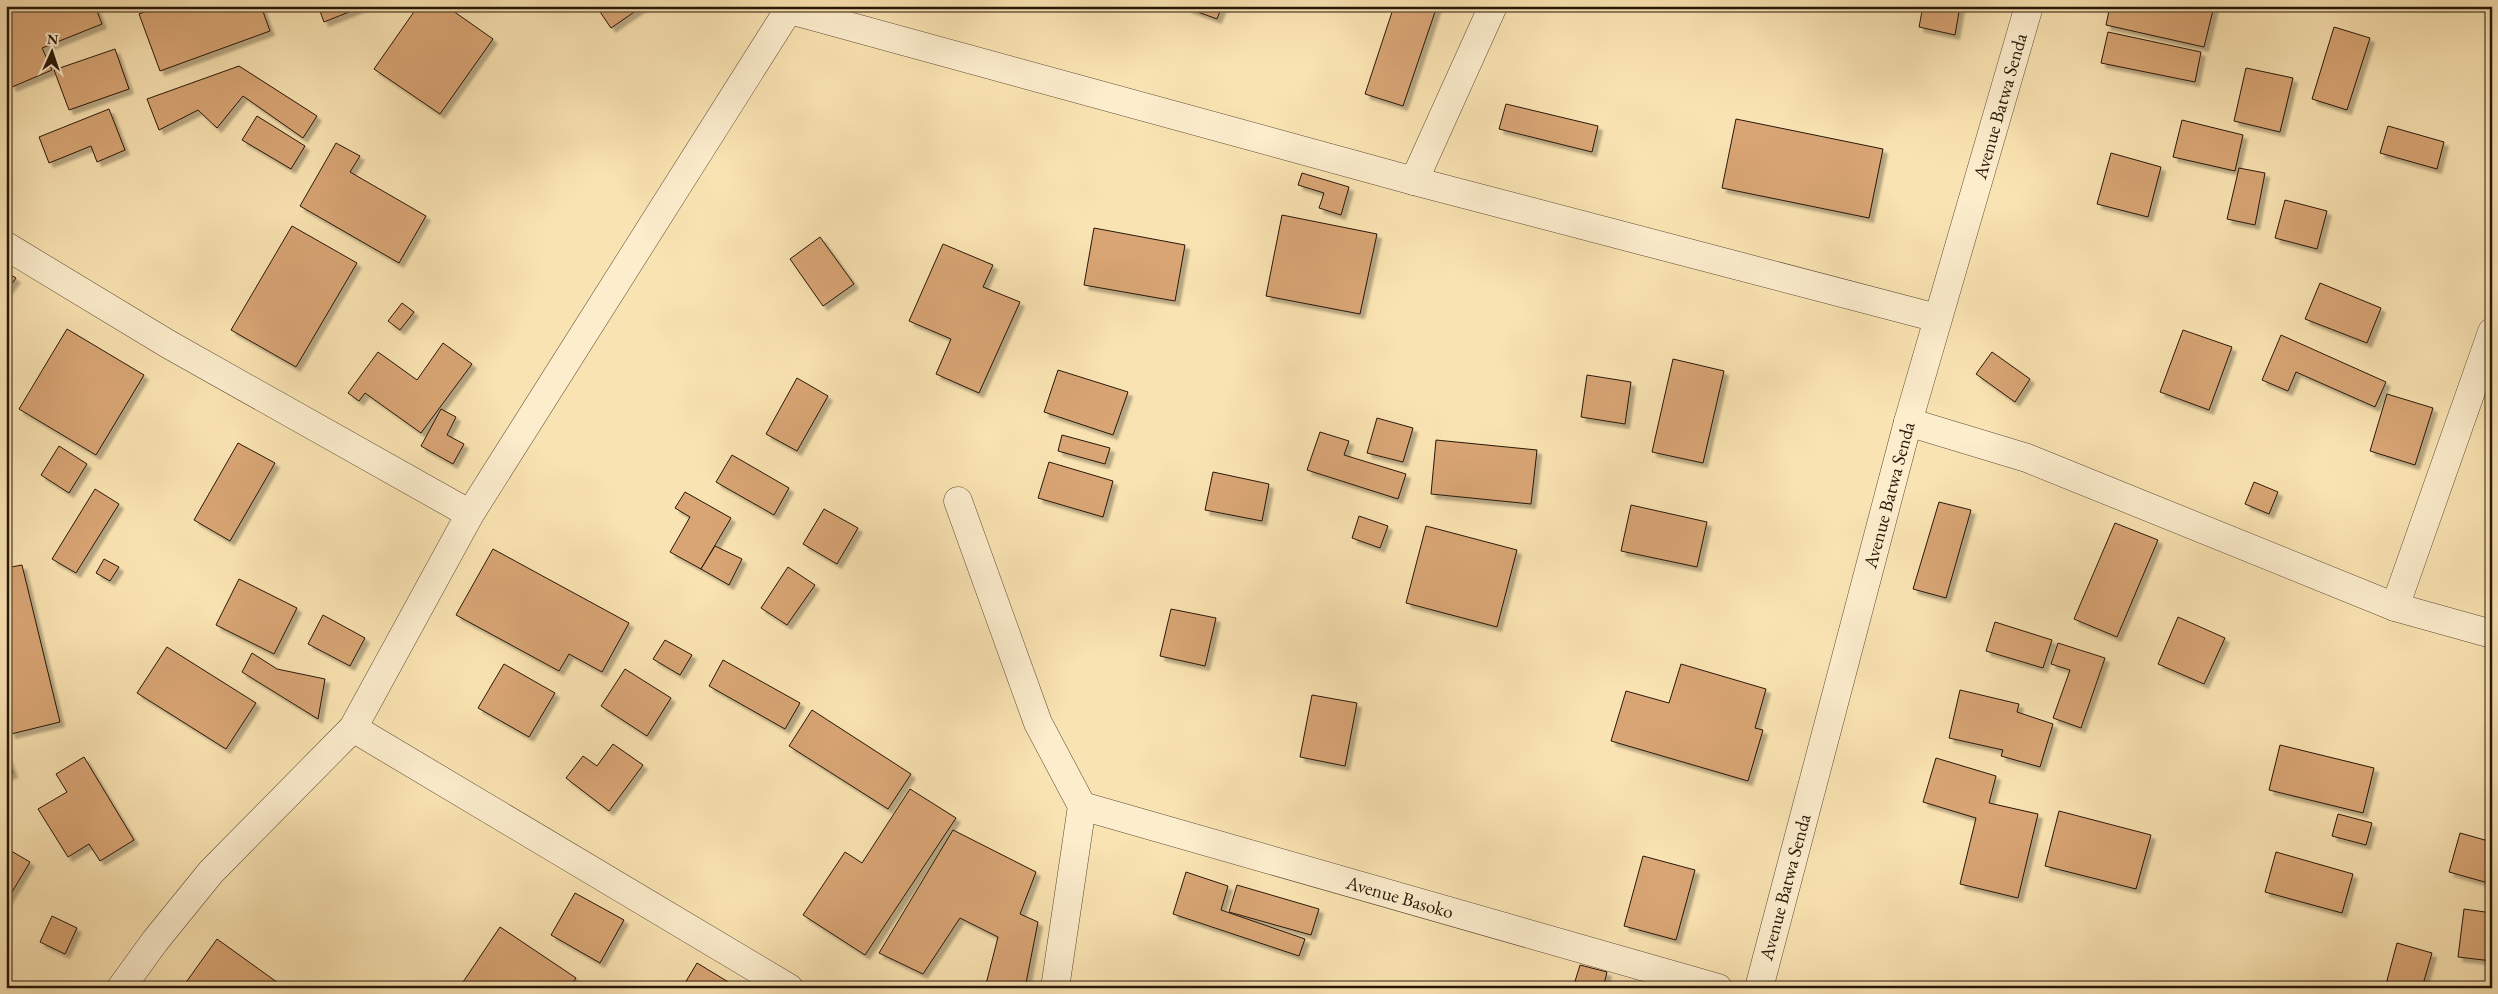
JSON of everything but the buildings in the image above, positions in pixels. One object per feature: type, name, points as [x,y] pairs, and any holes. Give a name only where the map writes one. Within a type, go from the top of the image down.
[{"type":"street","points":[[1414,181],[1493,6]]},
{"type":"street","name":"Avenue Batwa Senda","points":[[1759,988],[1908,422],[2029,6]]},
{"type":"street","points":[[121,988],[155,941],[211,872],[353,728],[470,514],[790,8],[1414,181],[1937,318]]},
{"type":"street","points":[[6,246],[168,344],[470,514]]},
{"type":"street","points":[[2396,607],[2492,332]]},
{"type":"street","points":[[1908,422],[2027,458],[2396,607],[2492,634]]},
{"type":"street","points":[[958,501],[1038,723],[1082,806],[1055,988]]},
{"type":"street","points":[[353,728],[789,988]]},
{"type":"street","name":"Avenue Basoko","points":[[1082,806],[1718,988]]}]
